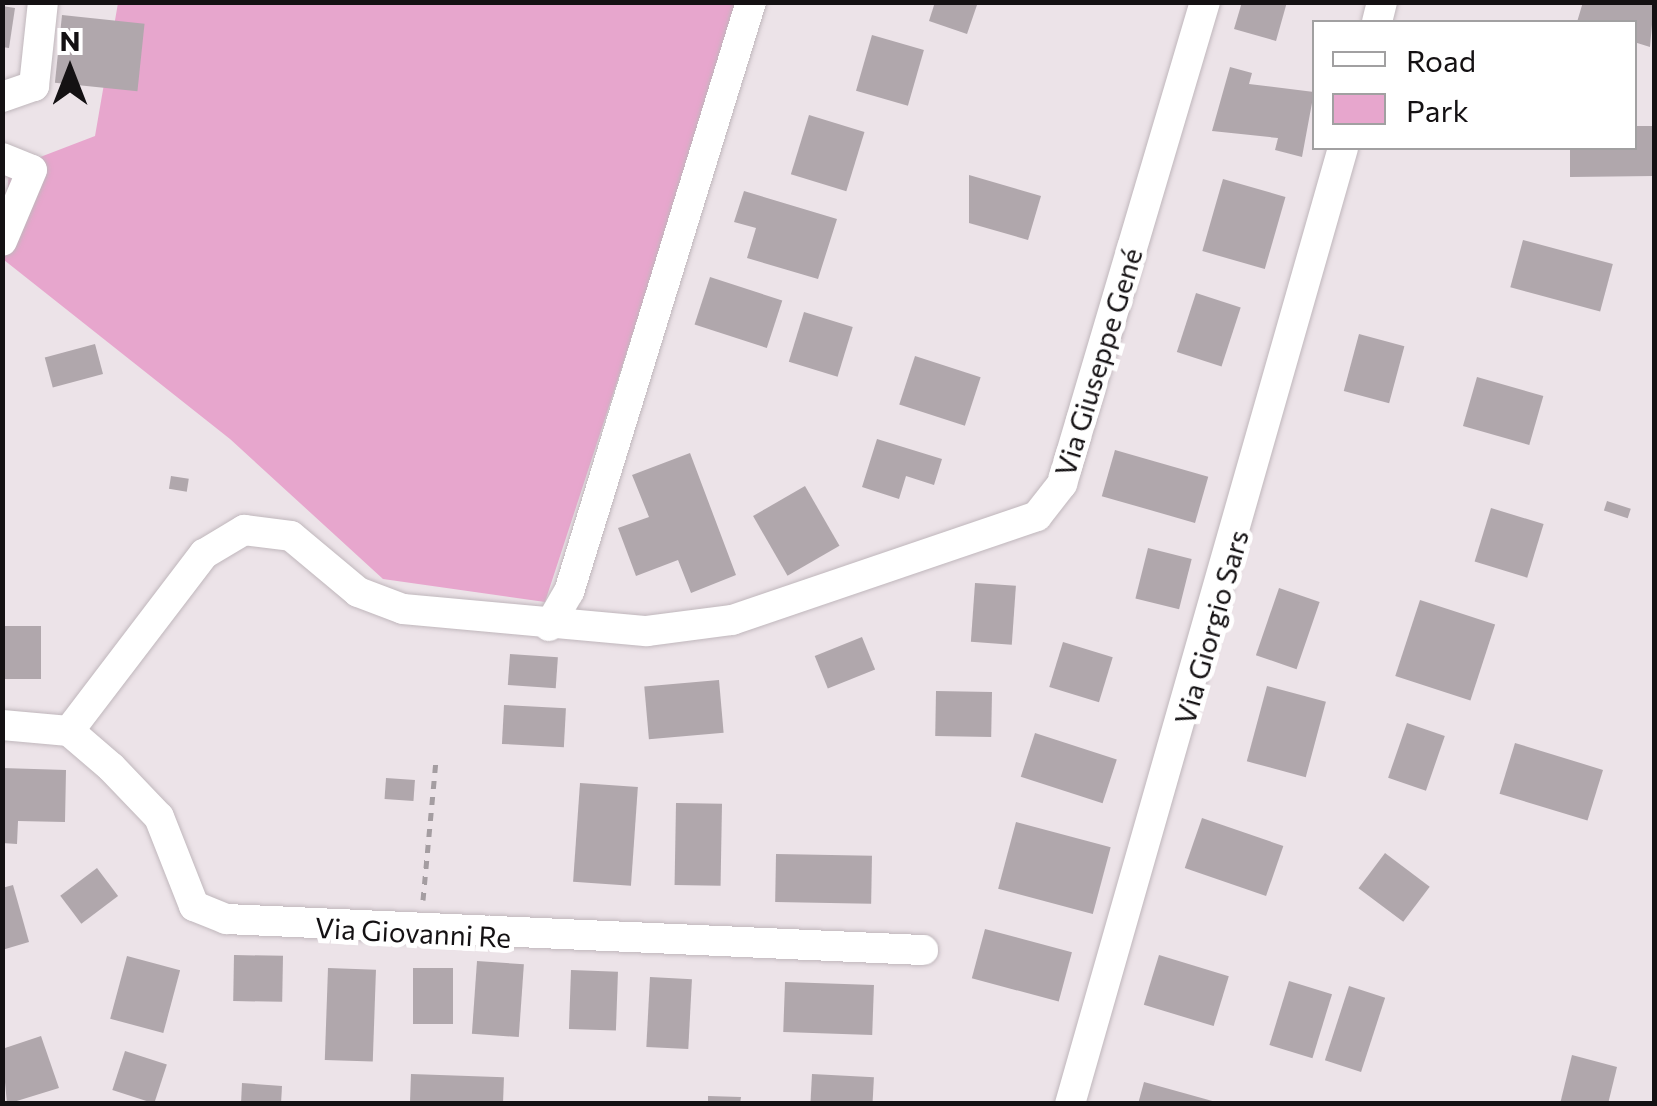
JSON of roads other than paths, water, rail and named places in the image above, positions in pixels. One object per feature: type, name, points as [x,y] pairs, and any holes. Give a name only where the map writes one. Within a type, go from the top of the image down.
[{"type":"street","points":[[2,97],[34,86],[42,2]]},
{"type":"street","points":[[549,626],[568,592],[751,2]]},
{"type":"street","name":"Via Giuseppe Gené","points":[[69,731],[204,554],[244,530],[291,536],[383,604],[549,626],[647,632],[732,620],[1049,508],[1206,2]]},
{"type":"street","name":"Via Giorgio Sars","points":[[1070,1104],[1342,150]]},
{"type":"street","points":[[2,158],[32,170],[2,241]]},
{"type":"street","points":[[2,725],[69,731]]},
{"type":"street","name":"Via Giovanni Re","points":[[69,731],[159,818],[194,906],[238,921],[420,932],[923,950]]}]
